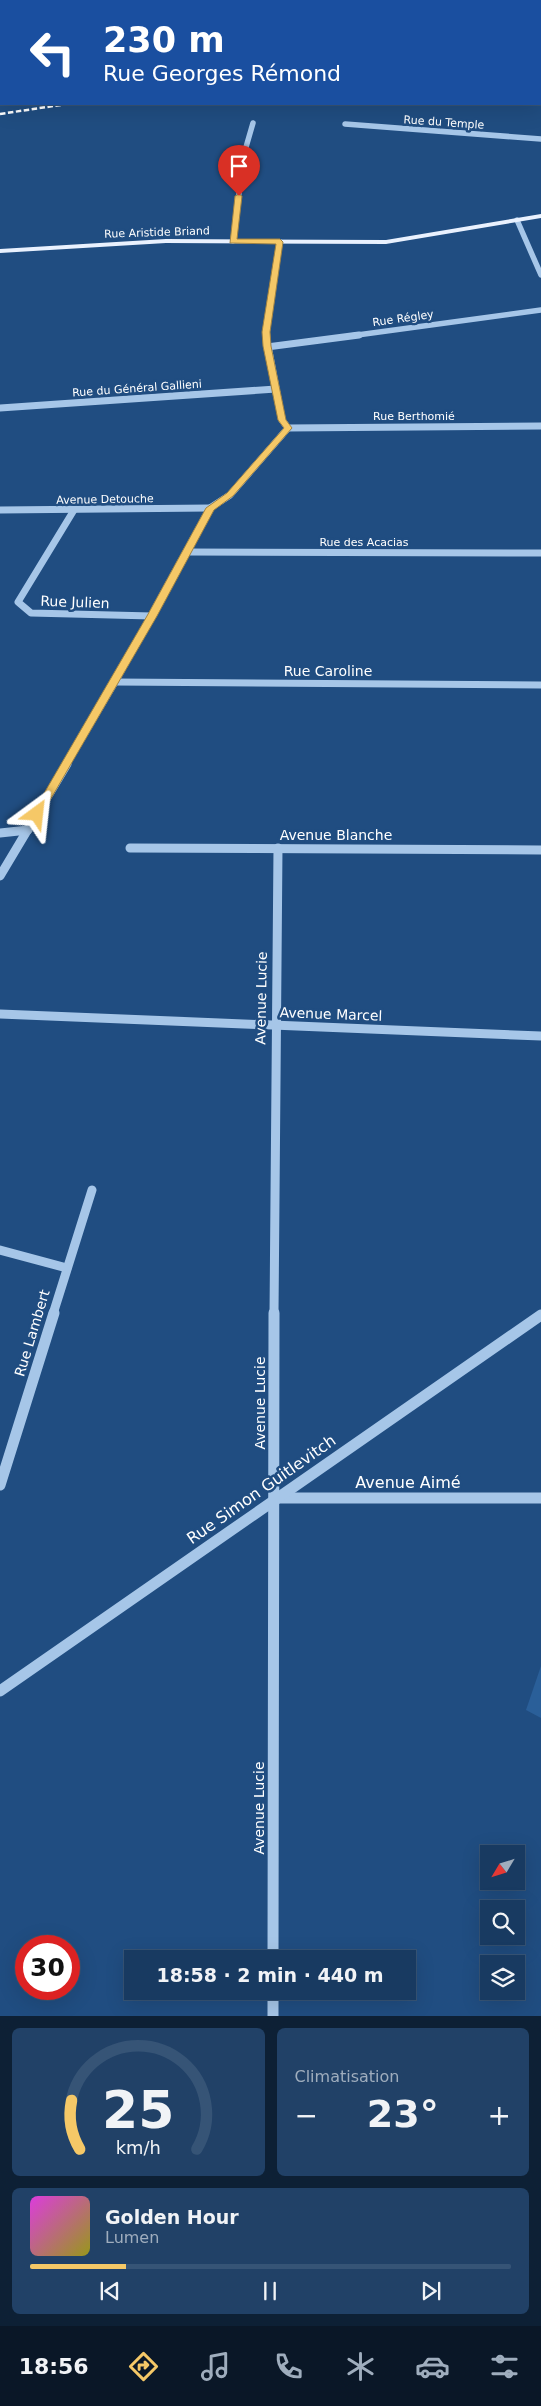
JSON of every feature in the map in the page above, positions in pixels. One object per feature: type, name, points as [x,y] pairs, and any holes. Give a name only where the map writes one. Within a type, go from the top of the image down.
[{"type":"main road","name":"Rue Aristide Briand","points":[[0,251],[166,241],[386,242],[541,216]]},
{"type":"street","points":[[233,241],[244,154],[253,123]]},
{"type":"street","name":"Rue du Temple","points":[[345,124],[541,139]]},
{"type":"street","points":[[516,220],[541,275]]},
{"type":"street","points":[[0,876],[152,616],[210,508],[230,494],[288,428],[282,420],[267,346],[266,332],[280,242]]},
{"type":"street","name":"Rue Régley","points":[[267,346],[541,310]]},
{"type":"street","name":"Rue du Général Gallieni","points":[[0,408],[276,388]]},
{"type":"street","name":"Rue Berthomié","points":[[288,428],[541,426]]},
{"type":"street","name":"Avenue Detouche","points":[[0,510],[210,508]]},
{"type":"street","name":"Rue Julien","points":[[74,510],[18,602],[31,613],[152,616]]},
{"type":"street","name":"Rue des Acacias","points":[[187,552],[541,553]]},
{"type":"street","name":"Rue Caroline","points":[[114,682],[541,685]]},
{"type":"street","points":[[0,833],[28,830]]},
{"type":"street","name":"Avenue Blanche","points":[[130,848],[541,850]]},
{"type":"street","name":"Avenue Lucie","points":[[273,1950],[275,1026],[278,848]]},
{"type":"street","name":"Avenue Marcel","points":[[0,1014],[541,1036]]},
{"type":"street","name":"Rue Lambert","points":[[0,1485],[92,1190]]},
{"type":"street","points":[[0,1250],[67,1268]]},
{"type":"street","name":"Rue Simon Guitlevitch","points":[[0,1691],[275,1498],[541,1315]]},
{"type":"street","name":"Avenue Aimé","points":[[275,1498],[541,1498]]},
{"type":"street","points":[[273,2000],[273,2016]]},
{"type":"shaded area","points":[[541,1666],[541,1718],[526,1710]]},
{"type":"railway","points":[[0,114],[60,105]]},
{"type":"route","points":[[37,814],[152,616],[187,552],[198,527],[210,508],[230,494],[288,428],[282,420],[267,346],[266,332],[280,242],[233,241],[239,196]]}]
